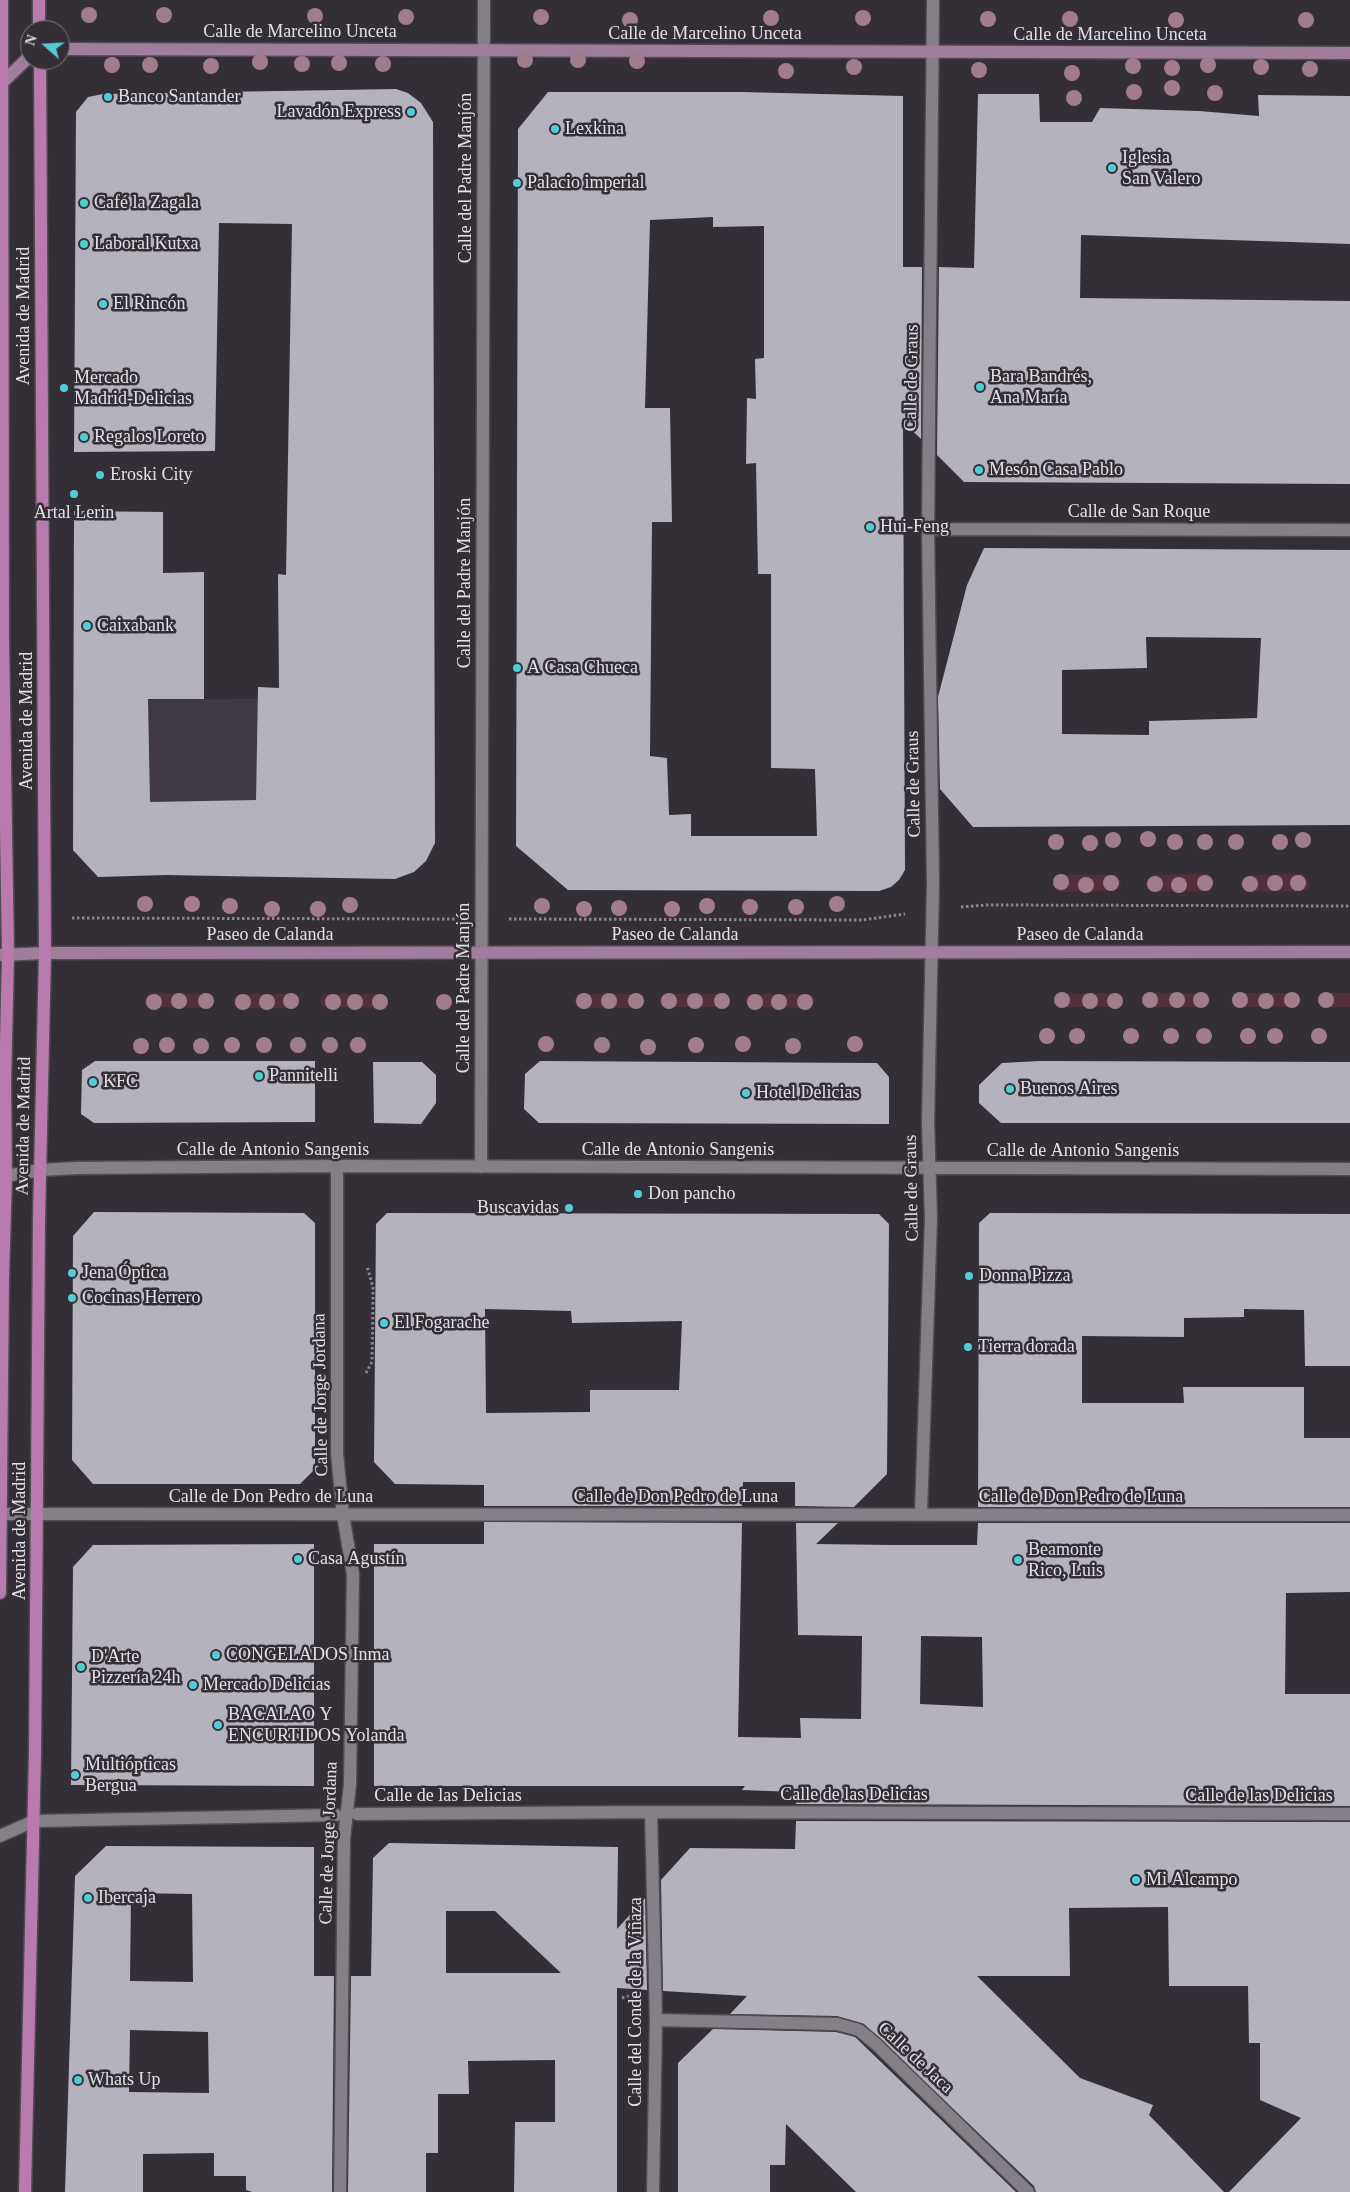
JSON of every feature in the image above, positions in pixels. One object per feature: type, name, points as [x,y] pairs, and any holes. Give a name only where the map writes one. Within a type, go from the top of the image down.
[{"type":"main road","name":"Avenida de Madrid","points":[[0,1594],[2,1514],[1,1278],[6,1176],[2,638],[4,81],[2,0]]},
{"type":"main road","points":[[39,0],[40,20]]},
{"type":"main road","name":"Calle de Marcelino Unceta","points":[[70,49],[1350,53]]},
{"type":"main road","points":[[4,81],[20,66]]},
{"type":"main road","name":"Avenida de Madrid","points":[[25,2192],[34,1821],[40,1170],[45,953],[40,70]]},
{"type":"main road","name":"Paseo de Calanda","points":[[4,955],[45,953],[1350,952]]},
{"type":"street","name":"Calle del Padre Manjón","points":[[481,1167],[484,0]]},
{"type":"street","name":"Calle de Graus","points":[[921,1514],[931,1218],[928,1122],[933,910],[928,529],[932,0]]},
{"type":"street","name":"Calle de San Roque","points":[[928,529],[1350,530]]},
{"type":"street","name":"Calle de Antonio Sangenis","points":[[6,1176],[40,1170],[337,1166],[1350,1168]]},
{"type":"street","name":"Calle de Jorge Jordana","points":[[337,1166],[338,1453],[343,1515],[353,1574],[350,1784],[344,1839],[340,2192]]},
{"type":"street","name":"Calle de Don Pedro de Luna","points":[[2,1514],[1350,1515]]},
{"type":"street","name":"Calle de las Delicias","points":[[357,1814],[651,1812],[1350,1814]]},
{"type":"street","name":"Calle del Conde de la Viñaza","points":[[651,1812],[656,2020],[653,2192]]},
{"type":"street","points":[[0,1836],[34,1821],[336,1815]]},
{"type":"street","name":"Calle de Jaca","points":[[656,2020],[838,2024],[859,2030],[876,2044],[1028,2192]]},
{"type":"path","name":"Paseo de Calanda","points":[[45,917],[402,921],[482,919],[862,920],[986,905],[1350,906]]},
{"type":"path","points":[[365,1375],[372,1362],[373,1300],[373,1287],[366,1265]]},
{"type":"shaded area","points":[[258,699],[255,878],[166,875],[98,877],[73,850],[73,700]]},
{"type":"shaded area","points":[[1208,874],[1214,880],[1210,891],[1153,892],[1146,887],[1146,882],[1154,875]]},
{"type":"shaded area","points":[[1303,874],[1310,883],[1308,889],[1303,891],[1248,892],[1244,890],[1241,884],[1242,879],[1249,875]]},
{"type":"shaded area","points":[[1061,875],[1115,875],[1121,881],[1120,887],[1114,891],[1060,892],[1053,885],[1056,877]]},
{"type":"shaded area","points":[[150,993],[208,994],[213,1000],[207,1008],[149,1007],[145,1003],[145,999]]},
{"type":"shaded area","points":[[1117,993],[1123,1000],[1122,1004],[1117,1007],[1062,1007],[1056,1005],[1055,1001],[1057,995],[1061,994]]},
{"type":"shaded area","points":[[1148,993],[1204,994],[1210,998],[1210,1002],[1203,1007],[1147,1007],[1142,999]]},
{"type":"shaded area","points":[[1237,993],[1295,993],[1299,1001],[1293,1007],[1236,1007],[1232,1004],[1231,998]]},
{"type":"shaded area","points":[[1321,993],[1350,993],[1350,1007],[1322,1007],[1317,1001]]},
{"type":"shaded area","points":[[239,994],[295,994],[299,997],[300,1003],[293,1008],[238,1008],[234,1005],[233,999]]},
{"type":"shaded area","points":[[326,994],[382,994],[387,997],[388,1002],[386,1006],[380,1008],[327,1007],[322,1005],[320,1001],[322,996]]},
{"type":"shaded area","points":[[580,994],[636,994],[640,996],[642,1001],[637,1008],[580,1008],[576,1006],[574,1001],[576,996]]},
{"type":"shaded area","points":[[664,994],[723,994],[728,997],[729,1002],[724,1007],[663,1007],[659,1004],[659,1000]]},
{"type":"shaded area","points":[[752,994],[809,994],[814,997],[815,1002],[809,1008],[751,1007],[745,1002],[747,996]]},
{"type":"building","points":[[396,89],[408,93],[421,103],[433,122],[435,843],[426,861],[414,872],[395,879],[166,875],[98,877],[73,850],[74,511],[163,512],[163,573],[204,572],[204,699],[148,699],[150,802],[256,800],[258,687],[279,688],[278,574],[286,575],[292,224],[219,223],[215,451],[74,452],[76,112],[88,97],[103,94]]},
{"type":"building","points":[[548,92],[741,92],[903,96],[903,267],[922,267],[921,439],[903,422],[905,870],[899,880],[891,887],[879,891],[568,890],[516,846],[518,129]],"holes":[[[713,217],[713,227],[764,226],[764,358],[755,359],[756,399],[747,398],[746,464],[756,463],[758,574],[771,574],[771,768],[815,769],[817,836],[691,836],[691,814],[669,815],[667,758],[650,756],[652,522],[672,522],[670,408],[645,408],[650,220]]]},
{"type":"building","points":[[978,94],[1039,94],[1040,122],[1092,122],[1100,108],[1199,111],[1259,116],[1258,95],[1350,96],[1350,244],[1081,235],[1080,298],[1350,301],[1350,484],[964,482],[937,455],[939,267],[974,268]]},
{"type":"building","points":[[984,548],[1350,550],[1350,825],[973,827],[940,789],[938,697],[967,585]],"holes":[[[1146,637],[1261,638],[1257,718],[1149,721],[1149,735],[1062,734],[1062,670],[1147,668]]]},
{"type":"building","points":[[95,1061],[315,1061],[315,1122],[94,1123],[81,1114],[82,1070]]},
{"type":"building","points":[[540,1061],[877,1063],[889,1077],[889,1124],[539,1123],[524,1109],[525,1074]]},
{"type":"building","points":[[1040,1061],[1350,1062],[1350,1123],[1001,1123],[979,1103],[979,1085],[1002,1063]]},
{"type":"building","points":[[373,1062],[422,1062],[436,1075],[436,1103],[421,1124],[374,1123]]},
{"type":"building","points":[[94,1212],[304,1213],[315,1223],[315,1469],[300,1484],[93,1484],[72,1460],[73,1236]]},
{"type":"building","points":[[387,1213],[879,1214],[889,1224],[887,1474],[854,1507],[795,1506],[795,1482],[743,1482],[742,1506],[484,1506],[484,1485],[395,1484],[374,1462],[376,1224]],"holes":[[[485,1309],[571,1311],[572,1323],[682,1321],[679,1390],[590,1390],[590,1412],[486,1413]]]},
{"type":"building","points":[[990,1213],[1350,1214],[1350,1366],[1305,1366],[1304,1310],[1244,1309],[1244,1317],[1184,1318],[1184,1337],[1082,1336],[1082,1403],[1184,1403],[1183,1387],[1304,1387],[1304,1438],[1350,1438],[1350,1507],[978,1507],[979,1223]]},
{"type":"building","points":[[484,1522],[742,1523],[738,1737],[801,1738],[800,1718],[861,1719],[862,1636],[798,1635],[796,1523],[838,1523],[816,1544],[977,1545],[978,1523],[1350,1523],[1350,1592],[1286,1593],[1285,1694],[1350,1694],[1350,1806],[796,1804],[796,1792],[742,1790],[745,1786],[374,1786],[374,1544],[484,1544]],"holes":[[[921,1636],[982,1637],[983,1707],[920,1704]]]},
{"type":"building","points":[[314,1544],[314,1786],[71,1785],[73,1567],[93,1545]]},
{"type":"building","points":[[796,1821],[1350,1822],[1350,2192],[1229,2192],[1301,2118],[1260,2100],[1260,2043],[1249,2043],[1248,1986],[1169,1986],[1168,1907],[1069,1908],[1070,1976],[977,1976],[1080,2078],[1153,2105],[1149,2115],[1224,2192],[1036,2192],[1034,2186],[864,2024],[837,2016],[730,2014],[747,1996],[663,1991],[661,1880],[690,1848],[795,1849]]},
{"type":"building","points":[[389,1843],[618,1847],[617,1929],[645,1898],[647,1990],[617,1988],[617,2192],[514,2192],[515,2122],[555,2122],[555,2060],[468,2061],[469,2094],[438,2094],[438,2153],[426,2153],[426,2192],[348,2192],[351,1976],[371,1976],[373,1858]],"holes":[[[446,1911],[495,1911],[561,1973],[446,1973]]]},
{"type":"building","points":[[106,1846],[314,1847],[314,1976],[334,1976],[332,2192],[252,2192],[246,2190],[246,2176],[214,2176],[214,2153],[143,2154],[143,2192],[65,2192],[75,1876]],"holes":[[[131,1893],[192,1894],[193,1982],[130,1981]],[[130,2030],[208,2032],[209,2093],[129,2092]]]},
{"type":"building","points":[[713,2029],[836,2032],[855,2037],[1016,2192],[856,2192],[786,2124],[785,2165],[770,2165],[770,2192],[678,2192],[678,2063]]},
{"type":"place","name":"Banco Santander","points":[[108,97]]},
{"type":"place","name":"Lavadón Express","points":[[411,112]]},
{"type":"place","name":"Lexkina","points":[[555,129]]},
{"type":"place","name":"Iglesia San Valero","points":[[1112,168]]},
{"type":"place","name":"Palacio imperial","points":[[517,183]]},
{"type":"place","name":"Café la Zagala","points":[[84,203]]},
{"type":"place","name":"Laboral Kutxa","points":[[84,244]]},
{"type":"place","name":"El Rincón","points":[[103,304]]},
{"type":"place","name":"Bara Bandrés, Ana María","points":[[980,387]]},
{"type":"place","name":"Mercado Madrid-Delicias","points":[[64,388]]},
{"type":"place","name":"Regalos Loreto","points":[[84,437]]},
{"type":"place","name":"Mesón Casa Pablo","points":[[979,470]]},
{"type":"place","name":"Eroski City","points":[[100,475]]},
{"type":"place","name":"Artal Lerin","points":[[74,494]]},
{"type":"place","name":"Hui-Feng","points":[[870,527]]},
{"type":"place","name":"Caixabank","points":[[87,626]]},
{"type":"place","name":"A Casa Chueca","points":[[517,668]]},
{"type":"place","name":"Pannitelli","points":[[259,1076]]},
{"type":"place","name":"KFC","points":[[93,1082]]},
{"type":"place","name":"Buenos Aires","points":[[1010,1089]]},
{"type":"place","name":"Hotel Delicias","points":[[746,1093]]},
{"type":"place","name":"Don pancho","points":[[638,1194]]},
{"type":"place","name":"Buscavidas","points":[[569,1208]]},
{"type":"place","name":"Jena Óptica","points":[[72,1273]]},
{"type":"place","name":"Donna Pizza","points":[[969,1276]]},
{"type":"place","name":"Cocinas Herrero","points":[[72,1298]]},
{"type":"place","name":"El Fogarache","points":[[384,1323]]},
{"type":"place","name":"Tierra dorada","points":[[968,1347]]},
{"type":"place","name":"Casa Agustín","points":[[298,1559]]},
{"type":"place","name":"Beamonte Rico, Luis","points":[[1018,1560]]},
{"type":"place","name":"CONGELADOS Inma","points":[[216,1655]]},
{"type":"place","name":"D'Arte Pizzería 24h","points":[[81,1667]]},
{"type":"place","name":"Mercado Delicias","points":[[193,1685]]},
{"type":"place","name":"BACALAO Y ENCURTIDOS Yolanda","points":[[218,1725]]},
{"type":"place","name":"Multiópticas Bergua","points":[[75,1775]]},
{"type":"place","name":"Mi Alcampo","points":[[1136,1880]]},
{"type":"place","name":"Ibercaja","points":[[88,1898]]},
{"type":"place","name":"Whats Up","points":[[78,2080]]}]
